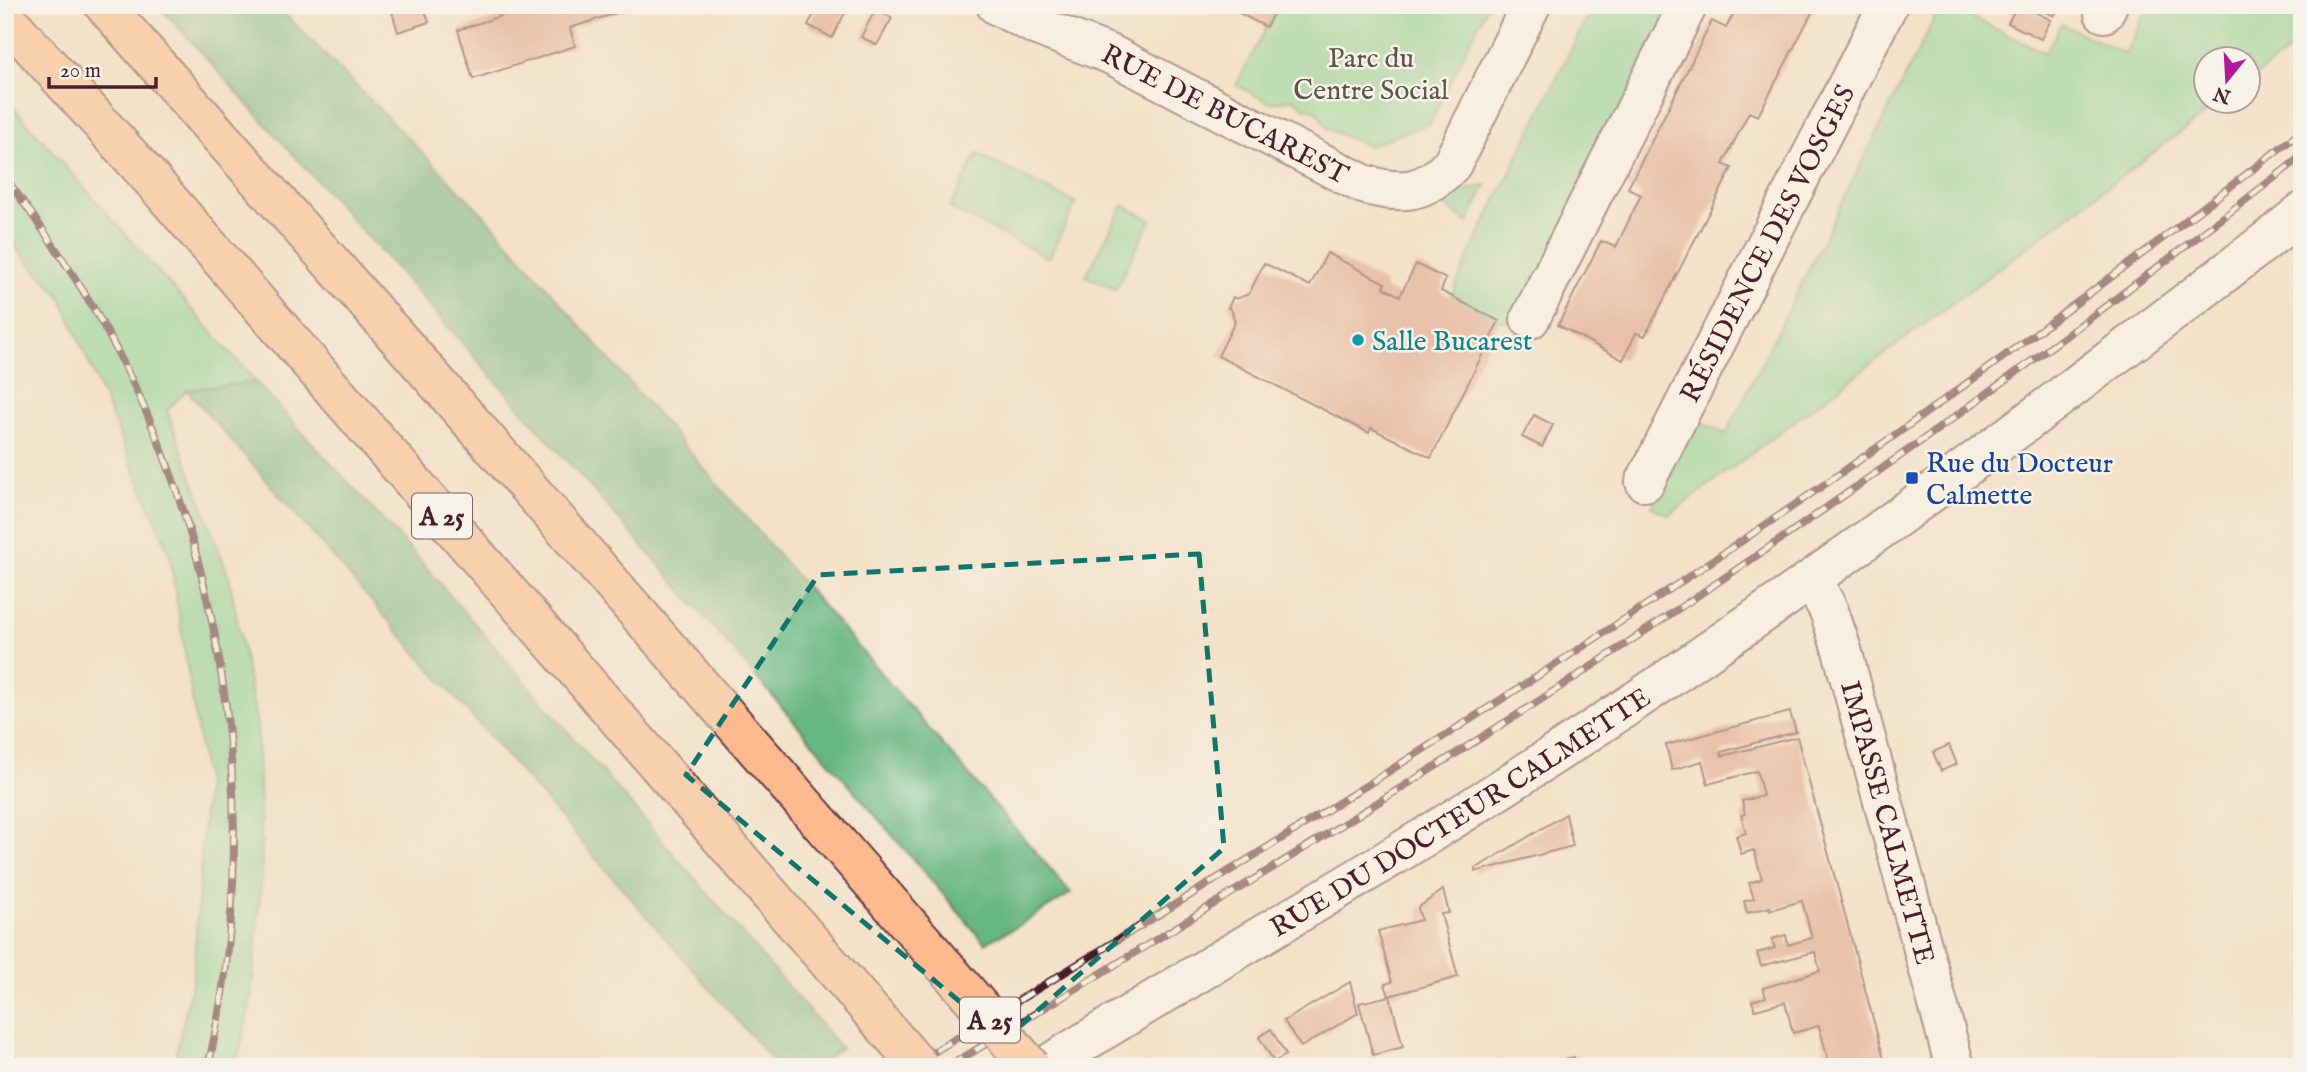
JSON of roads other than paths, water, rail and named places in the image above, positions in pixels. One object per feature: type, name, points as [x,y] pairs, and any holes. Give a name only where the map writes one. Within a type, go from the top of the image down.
[{"type":"highway","name":"A 25","points":[[104,5],[426,370],[1031,1067]]},
{"type":"highway","name":"A 25","points":[[5,17],[160,190],[920,1067]]},
{"type":"street","name":"RUE DE BUCAREST","points":[[996,5],[1037,26],[1112,55],[1363,184],[1392,191],[1415,189],[1432,183],[1452,164],[1531,5]]},
{"type":"street","points":[[1530,319],[1688,5]]},
{"type":"street","name":"RÉSIDENCE DES VOSGES","points":[[1646,482],[1888,5]]},
{"type":"street","name":"RUE DU DOCTEUR CALMETTE","points":[[1044,1067],[1526,774],[1706,654],[1981,457],[2302,212]]},
{"type":"street","name":"IMPASSE CALMETTE","points":[[1812,579],[1829,611],[1842,650],[1955,1067]]},
{"type":"railway","points":[[909,1067],[1380,777],[1727,551],[2016,348],[2302,131]]},
{"type":"railway","points":[[948,1067],[1461,750],[1731,574],[2020,370],[2302,156]]},
{"type":"railway","points":[[5,177],[53,244],[97,314],[141,400],[176,491],[204,584],[222,680],[232,777],[233,875],[225,971],[208,1067]]},
{"type":"place","name":"Salle Bucarest","points":[[1358,340]]},
{"type":"place","name":"Rue du Docteur Calmette","points":[[1912,478]]},
{"type":"park label","name":"Parc du Centre Social","points":[[1371,73]]}]
